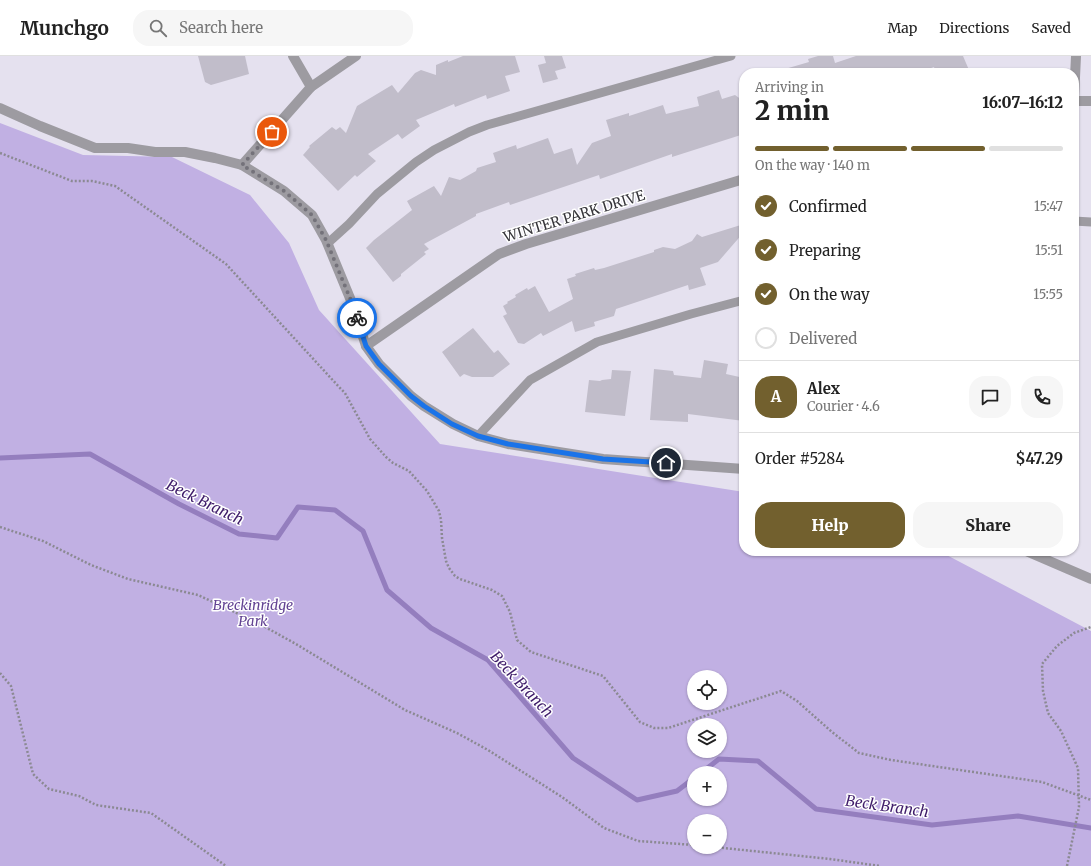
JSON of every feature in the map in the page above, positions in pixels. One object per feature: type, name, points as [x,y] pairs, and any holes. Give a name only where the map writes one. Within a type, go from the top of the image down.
[{"type":"street","points":[[293,56],[311,87]]},
{"type":"street","points":[[242,165],[311,87],[356,56]]},
{"type":"street","points":[[1075,68],[1076,56]]},
{"type":"street","points":[[1079,100],[1091,101]]},
{"type":"street","points":[[0,108],[95,148],[128,148],[155,152],[185,152],[242,165],[284,191],[312,215],[328,244],[352,303],[366,346],[379,364],[411,396],[452,424],[478,436],[508,444],[603,459],[739,469]]},
{"type":"street","name":"WINTER PARK DRIVE","points":[[366,346],[499,254],[526,244],[739,180]]},
{"type":"street","points":[[1037,556],[1091,580]]},
{"type":"lane","points":[[328,244],[377,194],[416,162],[434,150],[470,132],[487,125],[731,56]]},
{"type":"lane","points":[[1079,221],[1091,222]]},
{"type":"lane","points":[[478,436],[530,380],[597,342],[739,301]]},
{"type":"path","points":[[0,153],[72,181],[92,181],[115,186],[226,264],[345,393],[370,439],[393,463],[409,471],[427,491],[439,511],[446,561],[454,576],[460,580],[492,590],[502,596],[510,612],[517,640],[532,652],[603,676],[640,722],[654,728],[668,728],[781,691],[797,702],[859,753],[891,760],[1042,782],[1091,800]]},
{"type":"path","points":[[0,527],[43,541],[91,565],[128,579],[198,595],[258,622],[405,710],[457,733],[488,750],[562,797],[604,828],[638,841],[687,844]]},
{"type":"path","points":[[1067,866],[1079,807],[1078,768],[1061,731],[1048,713],[1043,691],[1042,664],[1057,646],[1074,633],[1091,627]]},
{"type":"path","points":[[0,673],[11,686],[32,774],[48,790],[79,796],[96,805],[151,813],[226,866]]},
{"type":"path","points":[[727,848],[830,859],[880,866]]},
{"type":"green space","name":"Breckinridge Park","points":[[0,123],[83,155],[172,157],[250,195],[289,243],[319,310],[440,444],[739,491],[739,556],[948,556],[1091,631],[1091,866],[0,866]]},
{"type":"building","points":[[198,56],[245,56],[249,74],[211,85],[205,82]]},
{"type":"building","points":[[463,56],[515,56],[520,72],[505,76],[510,91],[487,99],[486,95],[455,107],[454,104],[416,120],[420,126],[402,139],[398,134],[368,154],[376,161],[357,177],[355,175],[338,191],[303,155],[310,147],[309,146],[332,127],[336,130],[340,127],[346,133],[357,106],[392,85],[398,93],[415,73],[421,70],[436,75],[436,65]]},
{"type":"building","points":[[544,56],[562,56],[566,68],[555,71],[558,79],[543,83],[538,65],[546,63]]},
{"type":"building","points":[[818,56],[833,56],[835,63],[856,56],[963,56],[968,68],[788,68],[809,62],[808,59]]},
{"type":"building","points":[[719,90],[722,99],[735,95],[739,98],[739,136],[672,157],[672,154],[600,179],[599,175],[510,205],[509,202],[476,214],[476,216],[424,244],[429,249],[424,252],[426,254],[393,282],[366,248],[412,210],[407,201],[434,186],[441,196],[449,177],[460,180],[476,171],[477,168],[496,162],[493,153],[516,145],[517,149],[548,138],[554,154],[572,148],[577,165],[592,143],[611,136],[606,120],[629,113],[629,116],[663,105],[666,114],[699,106],[697,97]]},
{"type":"building","points":[[739,226],[739,238],[718,262],[700,268],[706,285],[689,290],[688,285],[616,309],[614,316],[594,322],[595,326],[575,332],[572,321],[543,336],[541,333],[524,344],[518,343],[503,316],[507,314],[503,306],[516,297],[515,295],[527,288],[528,290],[535,286],[549,312],[573,299],[567,279],[576,276],[575,274],[594,268],[595,270],[604,268],[654,252],[654,250],[663,247],[675,249],[692,241],[697,234],[702,237]]},
{"type":"building","points":[[473,328],[494,353],[498,350],[510,364],[493,377],[472,377],[464,374],[460,377],[442,352]]},
{"type":"building","points":[[704,360],[728,364],[726,374],[739,377],[739,420],[688,414],[688,422],[650,420],[654,369],[673,371],[674,375],[701,378]]},
{"type":"building","points":[[612,370],[631,371],[625,416],[585,412],[589,380],[600,381],[611,379]]},
{"type":"waterway","name":"Beck Branch","points":[[0,458],[90,454],[179,504],[239,534],[277,538],[298,507],[335,510],[363,531],[387,590],[431,628],[488,660],[573,758],[637,800],[677,791],[687,783]]},
{"type":"waterway","name":"Beck Branch","points":[[710,766],[719,759],[758,761],[816,809],[932,825],[1018,816],[1091,828]]},
{"type":"way so far","points":[[272,132],[242,165],[284,191],[312,215],[326,240],[357,318]]},
{"type":"route","points":[[357,318],[366,346],[379,364],[411,396],[452,424],[478,436],[508,444],[603,459],[666,463]]}]
